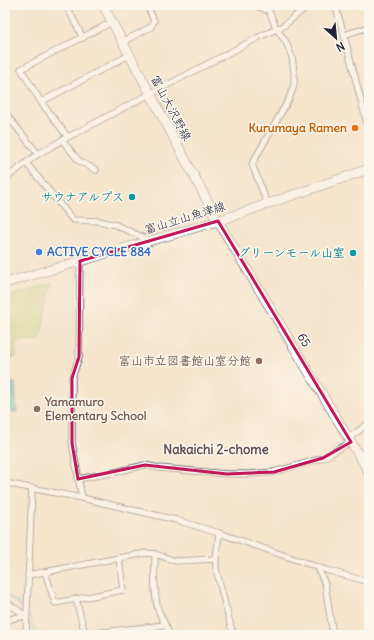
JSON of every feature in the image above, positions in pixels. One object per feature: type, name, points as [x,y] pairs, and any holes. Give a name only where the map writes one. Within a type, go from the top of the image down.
[{"type":"main road","name":"富山大沢野線","points":[[103,5],[218,221]]},
{"type":"main road","name":"富山立山魚津線","points":[[5,283],[218,221],[369,169]]},
{"type":"main road","name":"65","points":[[218,221],[369,472]]},
{"type":"street","points":[[66,5],[83,38]]},
{"type":"street","points":[[122,42],[151,26],[154,21],[147,5]]},
{"type":"street","points":[[254,5],[269,11],[276,28],[286,42],[292,58],[294,72],[294,85],[289,99],[252,164],[267,203]]},
{"type":"street","points":[[6,176],[38,154],[62,140],[276,28],[283,26],[309,5]]},
{"type":"street","points":[[335,5],[369,131]]},
{"type":"street","points":[[68,137],[41,102],[21,69],[112,22]]},
{"type":"street","points":[[344,35],[369,27]]},
{"type":"street","points":[[41,102],[129,55]]},
{"type":"street","points":[[5,111],[38,154]]},
{"type":"street","points":[[62,140],[79,161],[96,170]]},
{"type":"street","points":[[26,163],[73,220],[99,221],[116,225],[151,241]]},
{"type":"street","points":[[80,261],[79,358],[72,378],[72,443],[82,498]]},
{"type":"street","points":[[78,479],[145,465],[159,468],[227,474],[274,472],[323,458],[350,440],[369,423]]},
{"type":"street","points":[[5,483],[82,498],[176,520],[219,533],[318,568],[369,582]]},
{"type":"street","points":[[24,634],[32,488]]},
{"type":"street","points":[[219,533],[216,569],[232,631],[236,635]]},
{"type":"street","points":[[28,575],[146,553],[155,554],[176,561],[216,559]]},
{"type":"street","points":[[155,554],[155,592],[158,609],[168,629],[169,635]]},
{"type":"street","points":[[45,572],[55,603],[123,590],[119,558]]},
{"type":"street","points":[[318,568],[325,584],[333,635]]},
{"type":"street","points":[[76,599],[85,634],[165,625]]},
{"type":"street","points":[[5,601],[26,616]]},
{"type":"street","points":[[5,622],[14,618],[26,616]]},
{"type":"highlighted area","points":[[218,221],[351,442],[323,458],[274,472],[227,474],[145,465],[78,479],[72,443],[72,378],[79,357],[80,261]]},
{"type":"green space","points":[[52,283],[40,340],[15,341],[16,357],[5,359],[5,298]]},
{"type":"water","points":[[5,383],[15,383],[17,412],[5,412]]},
{"type":"waterway","points":[[5,595],[17,602],[25,612]]},
{"type":"waterway","points":[[28,615],[37,635]]},
{"type":"place","name":"Kurumaya Ramen","points":[[355,128]]},
{"type":"place","name":"サウナアルプス","points":[[132,197]]},
{"type":"place","name":"ACTIVE CYCLE 884","points":[[39,252]]},
{"type":"place","name":"グリーンモール山室","points":[[353,253]]},
{"type":"place","name":"富山市立図書館山室分館","points":[[259,361]]},
{"type":"place","name":"Yamamuro Elementary School","points":[[37,409]]},
{"type":"district","name":"Nakaichi 2-chome","points":[[216,449]]}]
